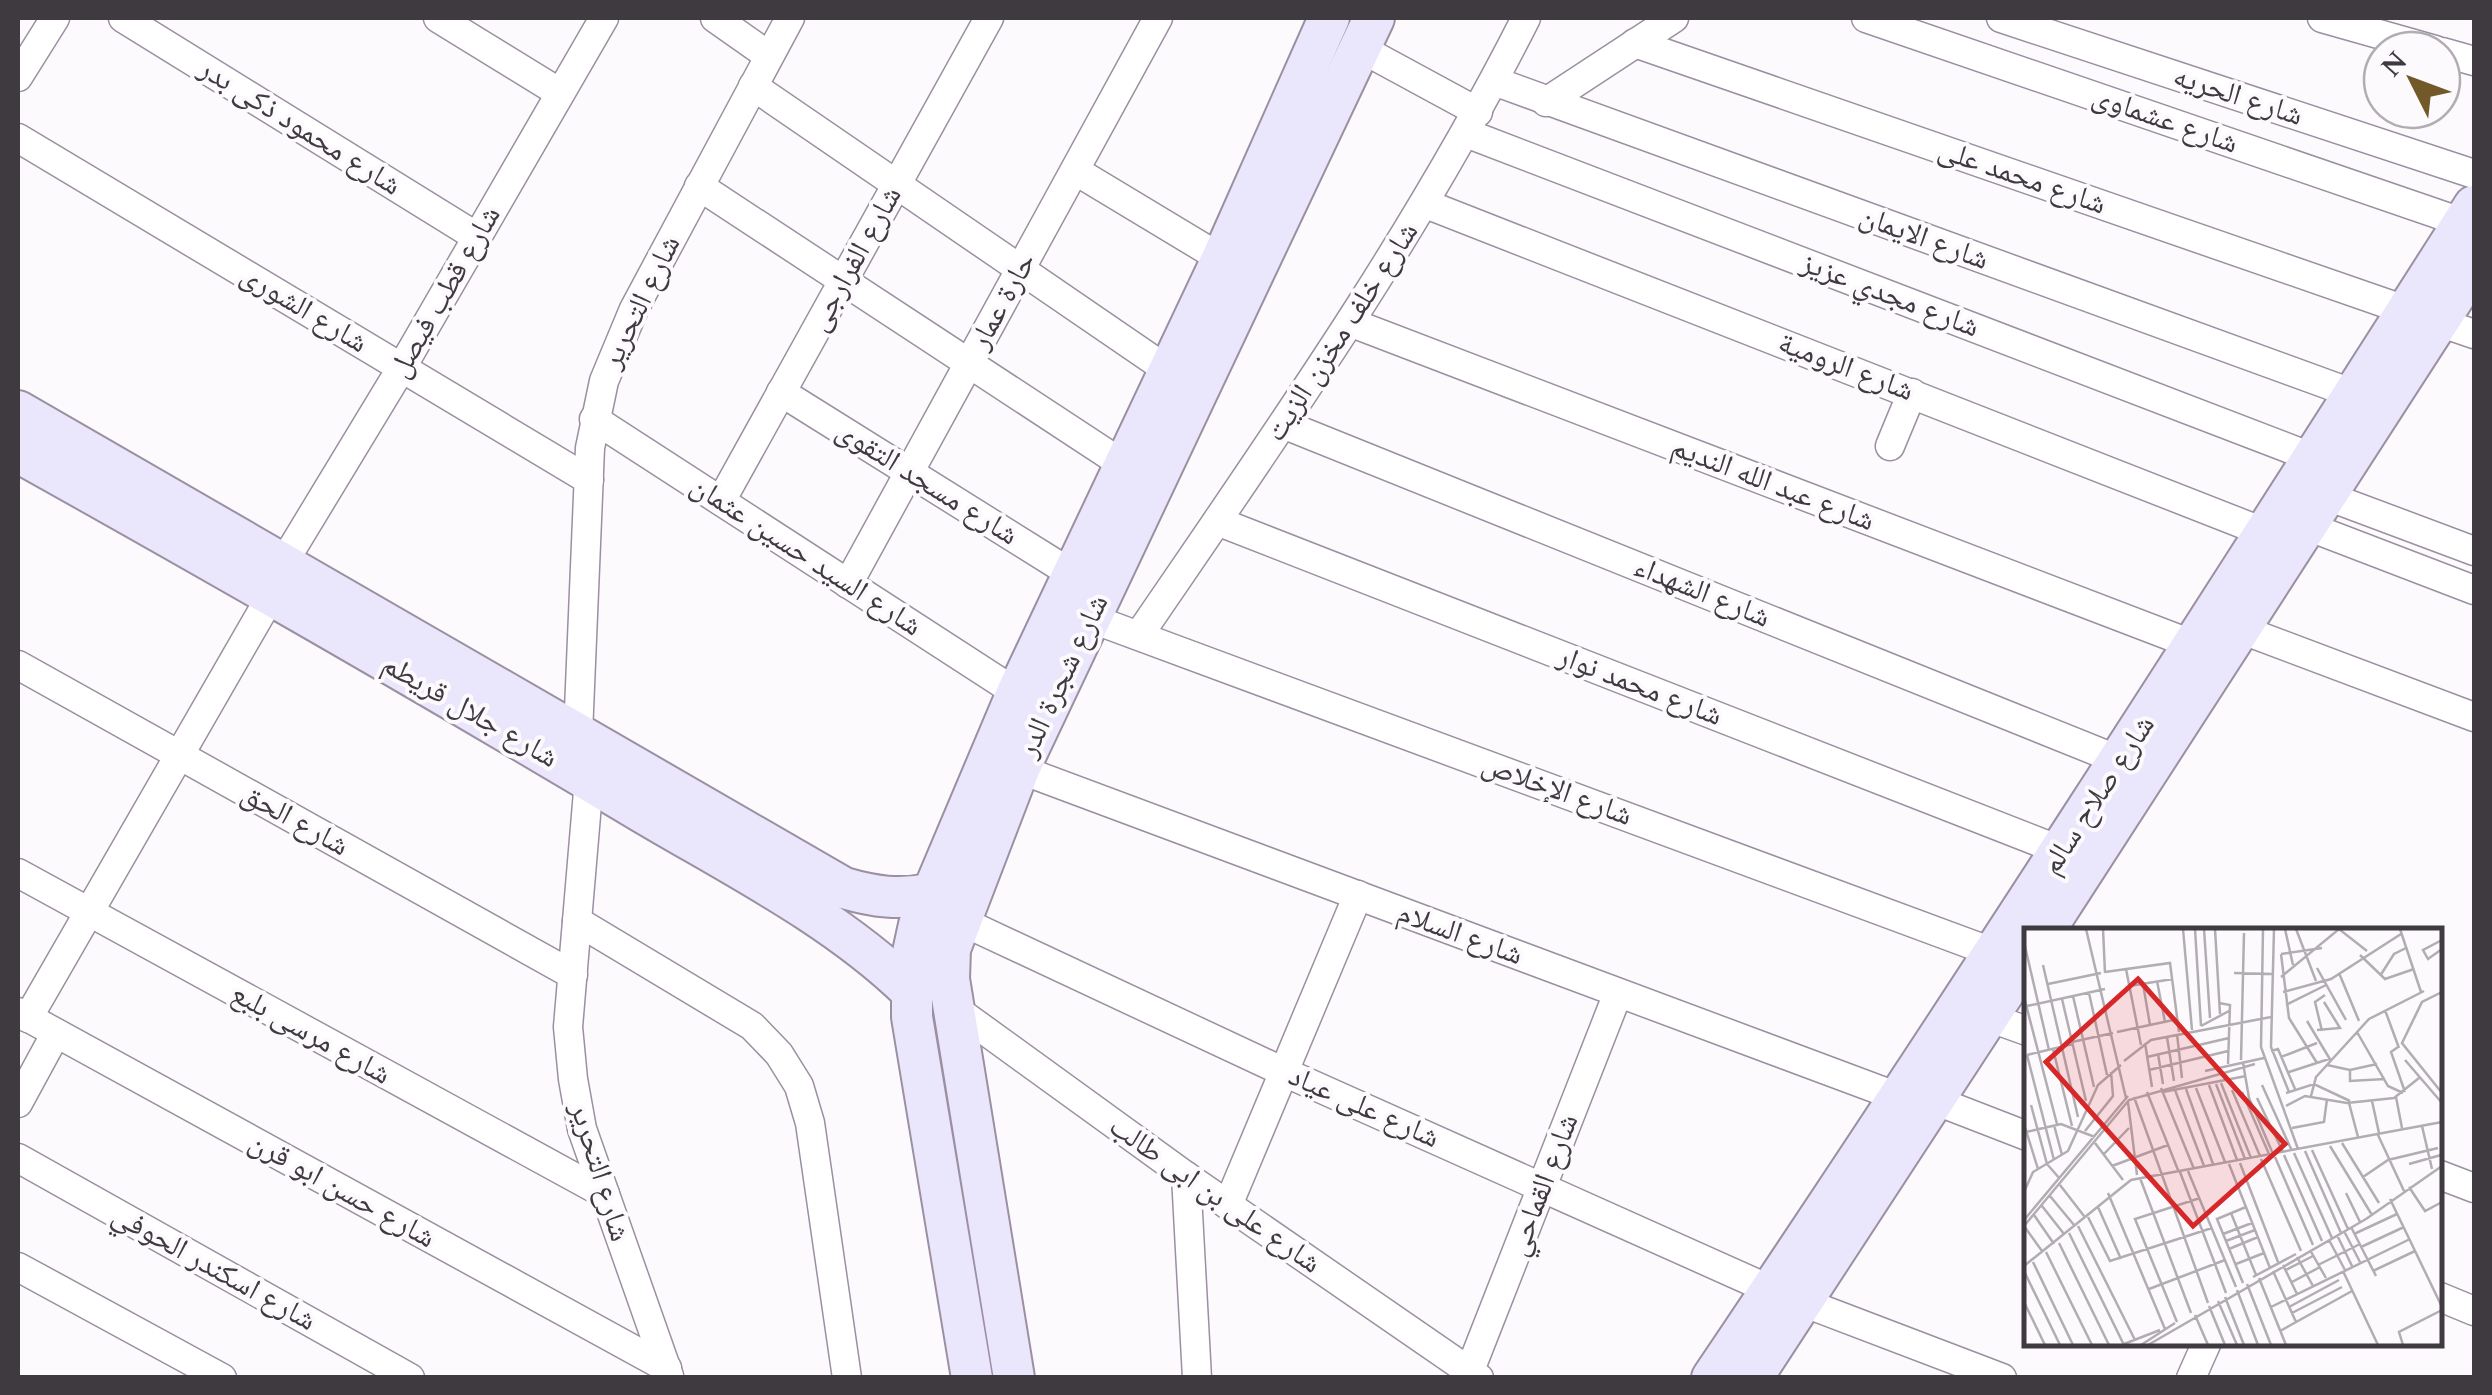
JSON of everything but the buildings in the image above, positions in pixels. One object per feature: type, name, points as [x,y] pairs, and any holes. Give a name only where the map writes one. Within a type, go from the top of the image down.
[{"type":"main road","name":"شارع شجرة الدر","points":[[972,1378],[910,990],[918,925],[944,907],[1019,768],[1090,618],[1236,268],[1329,18]]},
{"type":"main road","name":"شارع شجرة الدر","points":[[1014,1378],[949,979],[950,949],[944,907],[1017,692],[1169,371],[1236,268],[1367,33]]},
{"type":"main road","name":"شارع صلاح سالم","points":[[2028,928],[2062,851],[2354,394],[2440,322],[2469,214]]},
{"type":"main road","name":"شارع صلاح سالم","points":[[2046,928],[2474,266]]},
{"type":"main road","name":"شارع جلال قريطم","points":[[18,411],[104,481],[276,580],[588,780],[809,890],[844,888],[874,897],[944,907]]},
{"type":"main road","name":"شارع جلال قريطم","points":[[18,452],[104,481]]},
{"type":"main road","name":"شارع جلال قريطم","points":[[276,580],[578,734],[809,890],[858,944],[910,990]]},
{"type":"main road","name":"شارع صلاح سالم","points":[[1918,1099],[1988,1017],[2015,958]]},
{"type":"main road","name":"شارع صلاح سالم","points":[[1712,1378],[1787,1296],[2015,958]]},
{"type":"main road","name":"شارع صلاح سالم","points":[[1752,1378],[1787,1296]]},
{"type":"street","points":[[18,77],[56,18]]},
{"type":"street","name":"شارع محمود ذكى بدر","points":[[123,18],[477,238]]},
{"type":"street","points":[[438,18],[560,94]]},
{"type":"street","name":"شارع قطب فيصل","points":[[22,1015],[180,756],[276,580],[604,18]]},
{"type":"street","points":[[715,18],[769,56]]},
{"type":"street","name":"شارع التحرير","points":[[578,734],[594,419],[616,344],[790,18]]},
{"type":"street","name":"شارع الفرارجى","points":[[720,501],[990,18]]},
{"type":"street","name":"حارة عمار","points":[[848,584],[1158,18]]},
{"type":"street","name":"شارع خلف مخزن الزيت","points":[[1139,634],[1352,323],[1426,204],[1526,18]]},
{"type":"street","points":[[1546,102],[1674,18]]},
{"type":"street","name":"شارع عشماوى","points":[[1866,18],[2469,214]]},
{"type":"street","points":[[2322,18],[2364,30]]},
{"type":"street","name":"شارع الحريه","points":[[2013,20],[2474,174]]},
{"type":"street","name":"شارع مجدي عزيز","points":[[1367,33],[1472,123],[2314,458]]},
{"type":"street","name":"شارع محمد على","points":[[1636,43],[2440,322]]},
{"type":"street","name":"شارع الايمان","points":[[1494,81],[2354,394]]},
{"type":"street","points":[[753,86],[1169,371]]},
{"type":"street","name":"شارع الشورى","points":[[18,138],[589,480]]},
{"type":"street","points":[[1076,170],[1236,268]]},
{"type":"street","points":[[699,186],[1124,465]]},
{"type":"street","name":"شارع الرومية","points":[[1426,204],[2266,533]]},
{"type":"street","name":"شارع عبد الله النديم","points":[[1352,323],[2194,645]]},
{"type":"street","name":"شارع مسجد التقوى","points":[[781,392],[1072,574]]},
{"type":"street","points":[[1890,446],[1912,393]]},
{"type":"street","name":"شارع السيد حسين عثمان","points":[[594,419],[1017,692]]},
{"type":"street","name":"شارع الشهداء","points":[[1284,424],[2120,760]]},
{"type":"street","points":[[2317,511],[2474,551]]},
{"type":"street","points":[[2317,511],[2474,590]]},
{"type":"street","name":"شارع محمد نوار","points":[[1217,521],[2062,851]]},
{"type":"street","name":"شارع الإخلاص","points":[[1090,618],[2015,958]]},
{"type":"street","points":[[2240,629],[2474,717]]},
{"type":"street","name":"شارع الحق","points":[[18,665],[573,976]]},
{"type":"street","name":"شارع السلام","points":[[1019,768],[1618,993],[2024,1135]]},
{"type":"street","name":"شارع التحرير","points":[[588,780],[568,1027],[573,1079],[582,1130],[668,1373]]},
{"type":"street","name":"شارع مرسى بلبع","points":[[18,873],[605,1194]]},
{"type":"street","points":[[1228,1205],[1358,895]]},
{"type":"street","name":"شارع على عياد","points":[[944,907],[1284,1072],[1787,1296],[2002,1378]]},
{"type":"street","points":[[577,922],[752,1026],[779,1054],[799,1086],[810,1123],[848,1378]]},
{"type":"street","name":"شارع القماحي","points":[[1472,1375],[1618,993]]},
{"type":"street","name":"شارع على بن ابى طالب","points":[[954,1008],[1472,1375]]},
{"type":"street","name":"شارع حسن ابو قرن","points":[[22,1015],[668,1373]]},
{"type":"street","points":[[1988,1017],[2024,1029]]},
{"type":"street","points":[[18,1104],[56,1033]]},
{"type":"street","name":"شارع اسكندر الحوفي","points":[[18,1158],[410,1378]]},
{"type":"street","points":[[1186,1176],[1197,1378]]},
{"type":"street","points":[[2442,1176],[2474,1188]]},
{"type":"street","points":[[18,1267],[222,1378]]},
{"type":"street","points":[[2442,1298],[2474,1311]]},
{"type":"street","points":[[2190,1378],[2206,1345]]}]
